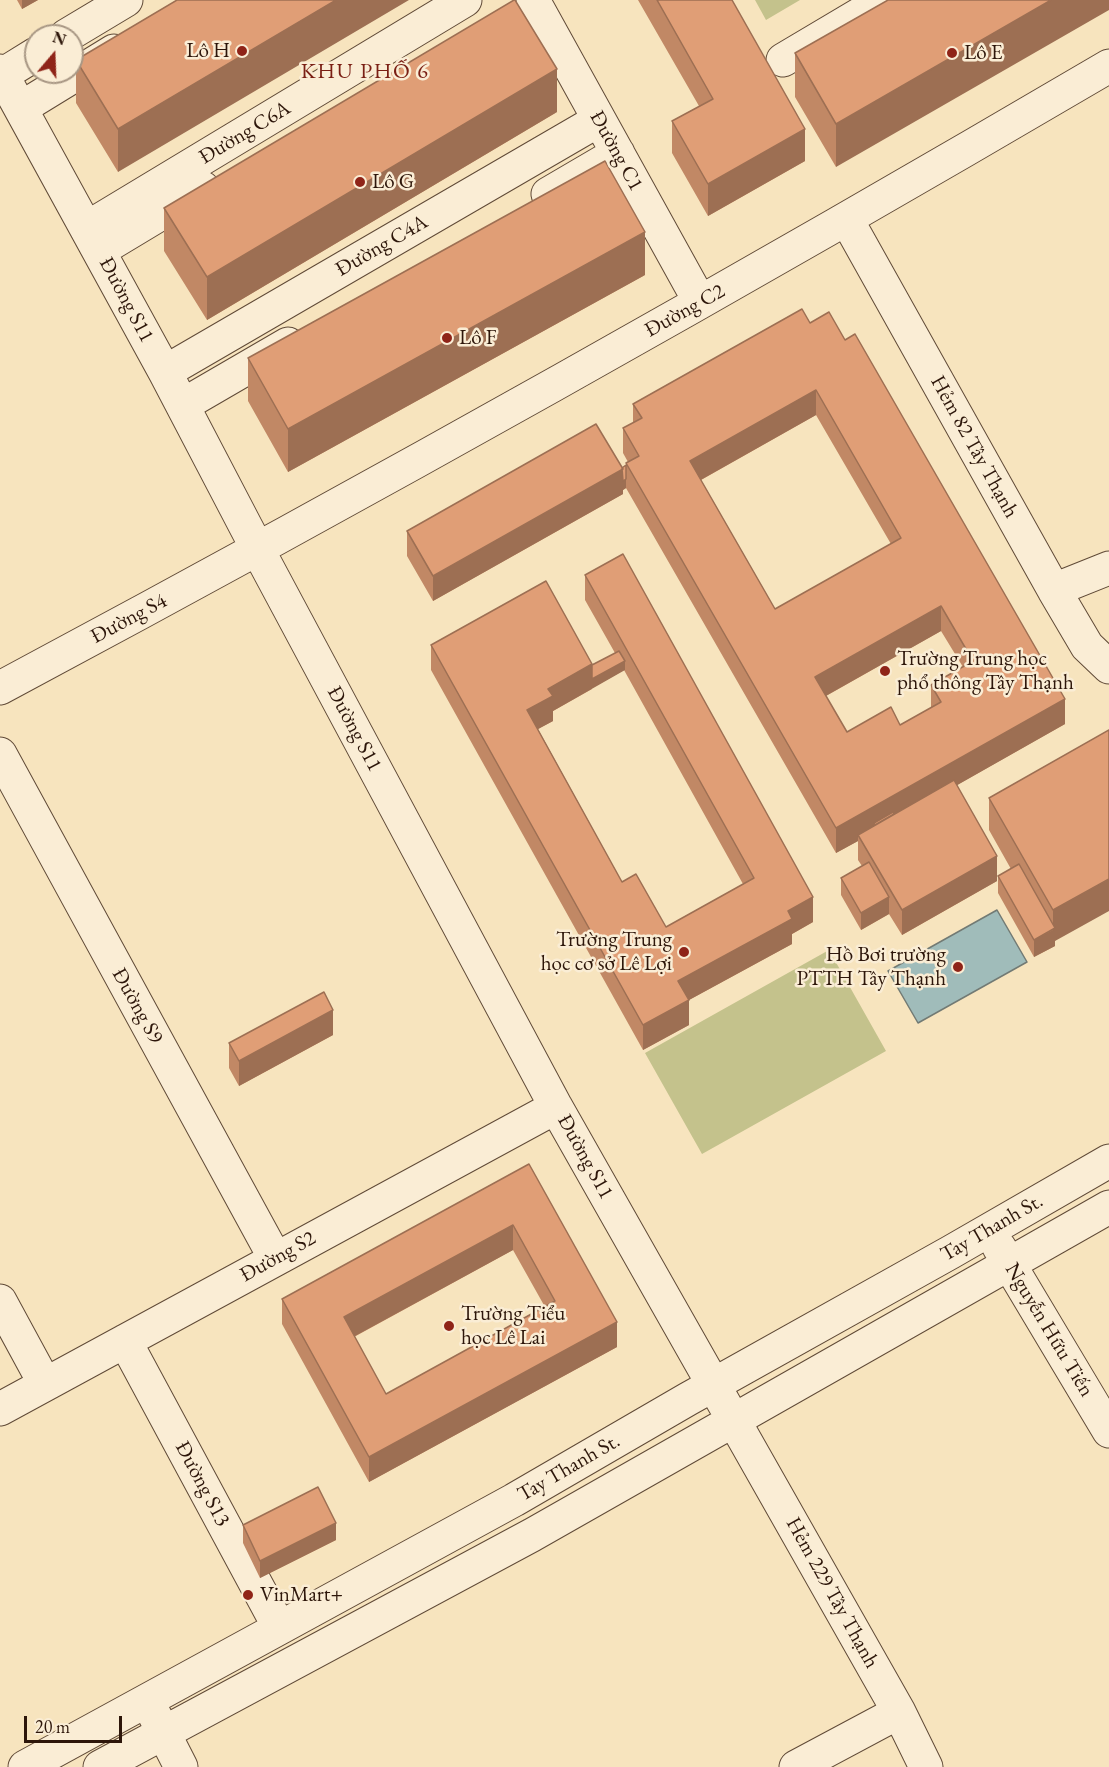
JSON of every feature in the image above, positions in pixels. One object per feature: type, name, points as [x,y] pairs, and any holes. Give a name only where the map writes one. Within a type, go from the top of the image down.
[{"type":"street","points":[[84,25],[126,0]]},
{"type":"street","name":"Đường C6A","points":[[94,239],[465,0]]},
{"type":"street","points":[[783,60],[884,0]]},
{"type":"street","name":"Đường C6A","points":[[94,239],[512,5]]},
{"type":"street","name":"Đường C1","points":[[512,5],[599,120],[700,302]]},
{"type":"street","points":[[21,108],[139,36]]},
{"type":"street","points":[[1,73],[24,61]]},
{"type":"street","name":"Đường C2","points":[[258,550],[847,220],[1109,66]]},
{"type":"street","name":"Đường S11","points":[[1,73],[94,239],[556,1107],[734,1421]]},
{"type":"street","name":"Đường C4A","points":[[165,372],[599,120]]},
{"type":"street","points":[[525,207],[618,153]]},
{"type":"street","name":"Hẻm 82 Tây Thạnh","points":[[847,220],[1054,590],[1087,646],[1109,668]]},
{"type":"street","points":[[183,405],[318,327]]},
{"type":"street","name":"Đường S4","points":[[0,688],[258,550]]},
{"type":"street","points":[[1054,590],[1109,568]]},
{"type":"street","name":"Đường S9","points":[[0,754],[275,1258]]},
{"type":"street","name":"Đường S2","points":[[0,1409],[556,1107]]},
{"type":"street","name":"Tay Thanh St.","points":[[25,1767],[514,1500],[1109,1161]]},
{"type":"street","name":"Tay Thanh St.","points":[[100,1767],[532,1535],[1109,1207]]},
{"type":"street","name":"Nguyễn Hữu Tiến","points":[[989,1230],[1109,1431]]},
{"type":"street","points":[[0,1301],[45,1384]]},
{"type":"street","name":"Đường S13","points":[[125,1341],[279,1627]]},
{"type":"street","name":"Hẻm 229 Tây Thạnh","points":[[734,1421],[927,1767]]},
{"type":"street","points":[[147,1700],[182,1767]]},
{"type":"street","points":[[796,1767],[898,1712]]},
{"type":"shaded area","points":[[755,0],[800,0],[766,20]]},
{"type":"shaded area","points":[[829,950],[886,1051],[702,1154],[645,1053]]},
{"type":"water","name":"Hồ Bơi trường PTTH Tây Thạnh","points":[[997,910],[1027,962],[918,1023],[888,971]]},
{"type":"building","points":[[177,0],[336,0],[118,129],[84,73],[84,55]]},
{"type":"building","points":[[514,0],[557,69],[207,277],[164,208]]},
{"type":"building","points":[[657,0],[732,0],[805,129],[708,184],[672,121],[713,99]]},
{"type":"building","points":[[888,0],[1051,0],[836,124],[795,53]]},
{"type":"building","points":[[605,161],[645,232],[288,429],[248,358]]},
{"type":"building","points":[[802,309],[810,323],[829,312],[845,340],[855,334],[1065,699],[836,828],[626,463],[639,456],[623,428],[642,418],[633,404]],"holes":[[[816,390],[901,538],[775,609],[690,461]],[[941,606],[973,661],[931,685],[941,702],[900,725],[891,707],[847,732],[815,677]]]},
{"type":"building","points":[[596,424],[623,469],[433,576],[407,531]]},
{"type":"building","points":[[626,465],[626,479],[623,481],[622,468]]},
{"type":"building","points":[[623,554],[813,897],[788,911],[792,919],[678,981],[689,1000],[643,1025],[431,645],[546,581],[592,664],[548,689],[553,696],[527,710],[622,882],[636,874],[666,927],[754,878],[585,575]]},
{"type":"building","points":[[619,651],[625,661],[592,679],[592,665]]},
{"type":"building","points":[[1109,730],[1109,879],[1053,910],[989,798]]},
{"type":"building","points":[[954,780],[997,856],[902,910],[858,835]]},
{"type":"building","points":[[893,812],[894,814],[875,825],[874,823]]},
{"type":"building","points":[[869,862],[889,897],[861,913],[841,878]]},
{"type":"building","points":[[1019,864],[1055,928],[1034,940],[998,876]]},
{"type":"building","points":[[324,992],[333,1010],[239,1061],[229,1043]]},
{"type":"building","points":[[529,1164],[617,1322],[369,1457],[282,1299]],"holes":[[[513,1225],[555,1301],[386,1394],[344,1317]]]},
{"type":"building","points":[[318,1487],[336,1523],[260,1561],[243,1525]]},
{"type":"place","name":"Lô H","points":[[242,51]]},
{"type":"place","name":"Lô E","points":[[952,53]]},
{"type":"place","name":"Lô G","points":[[360,182]]},
{"type":"place","name":"Lô F","points":[[447,338]]},
{"type":"place","name":"Trường Trung học phổ thông Tây Thạnh","points":[[885,671]]},
{"type":"place","name":"Trường Trung học cơ sở Lê Lợi","points":[[684,952]]},
{"type":"place","name":"Hồ Bơi trường PTTH Tây Thạnh","points":[[958,967]]},
{"type":"place","name":"Trường Tiểu học Lê Lai","points":[[449,1326]]},
{"type":"place","name":"VinMart+","points":[[248,1595]]},
{"type":"district","name":"KHU PHỐ 6","points":[[365,72]]}]
